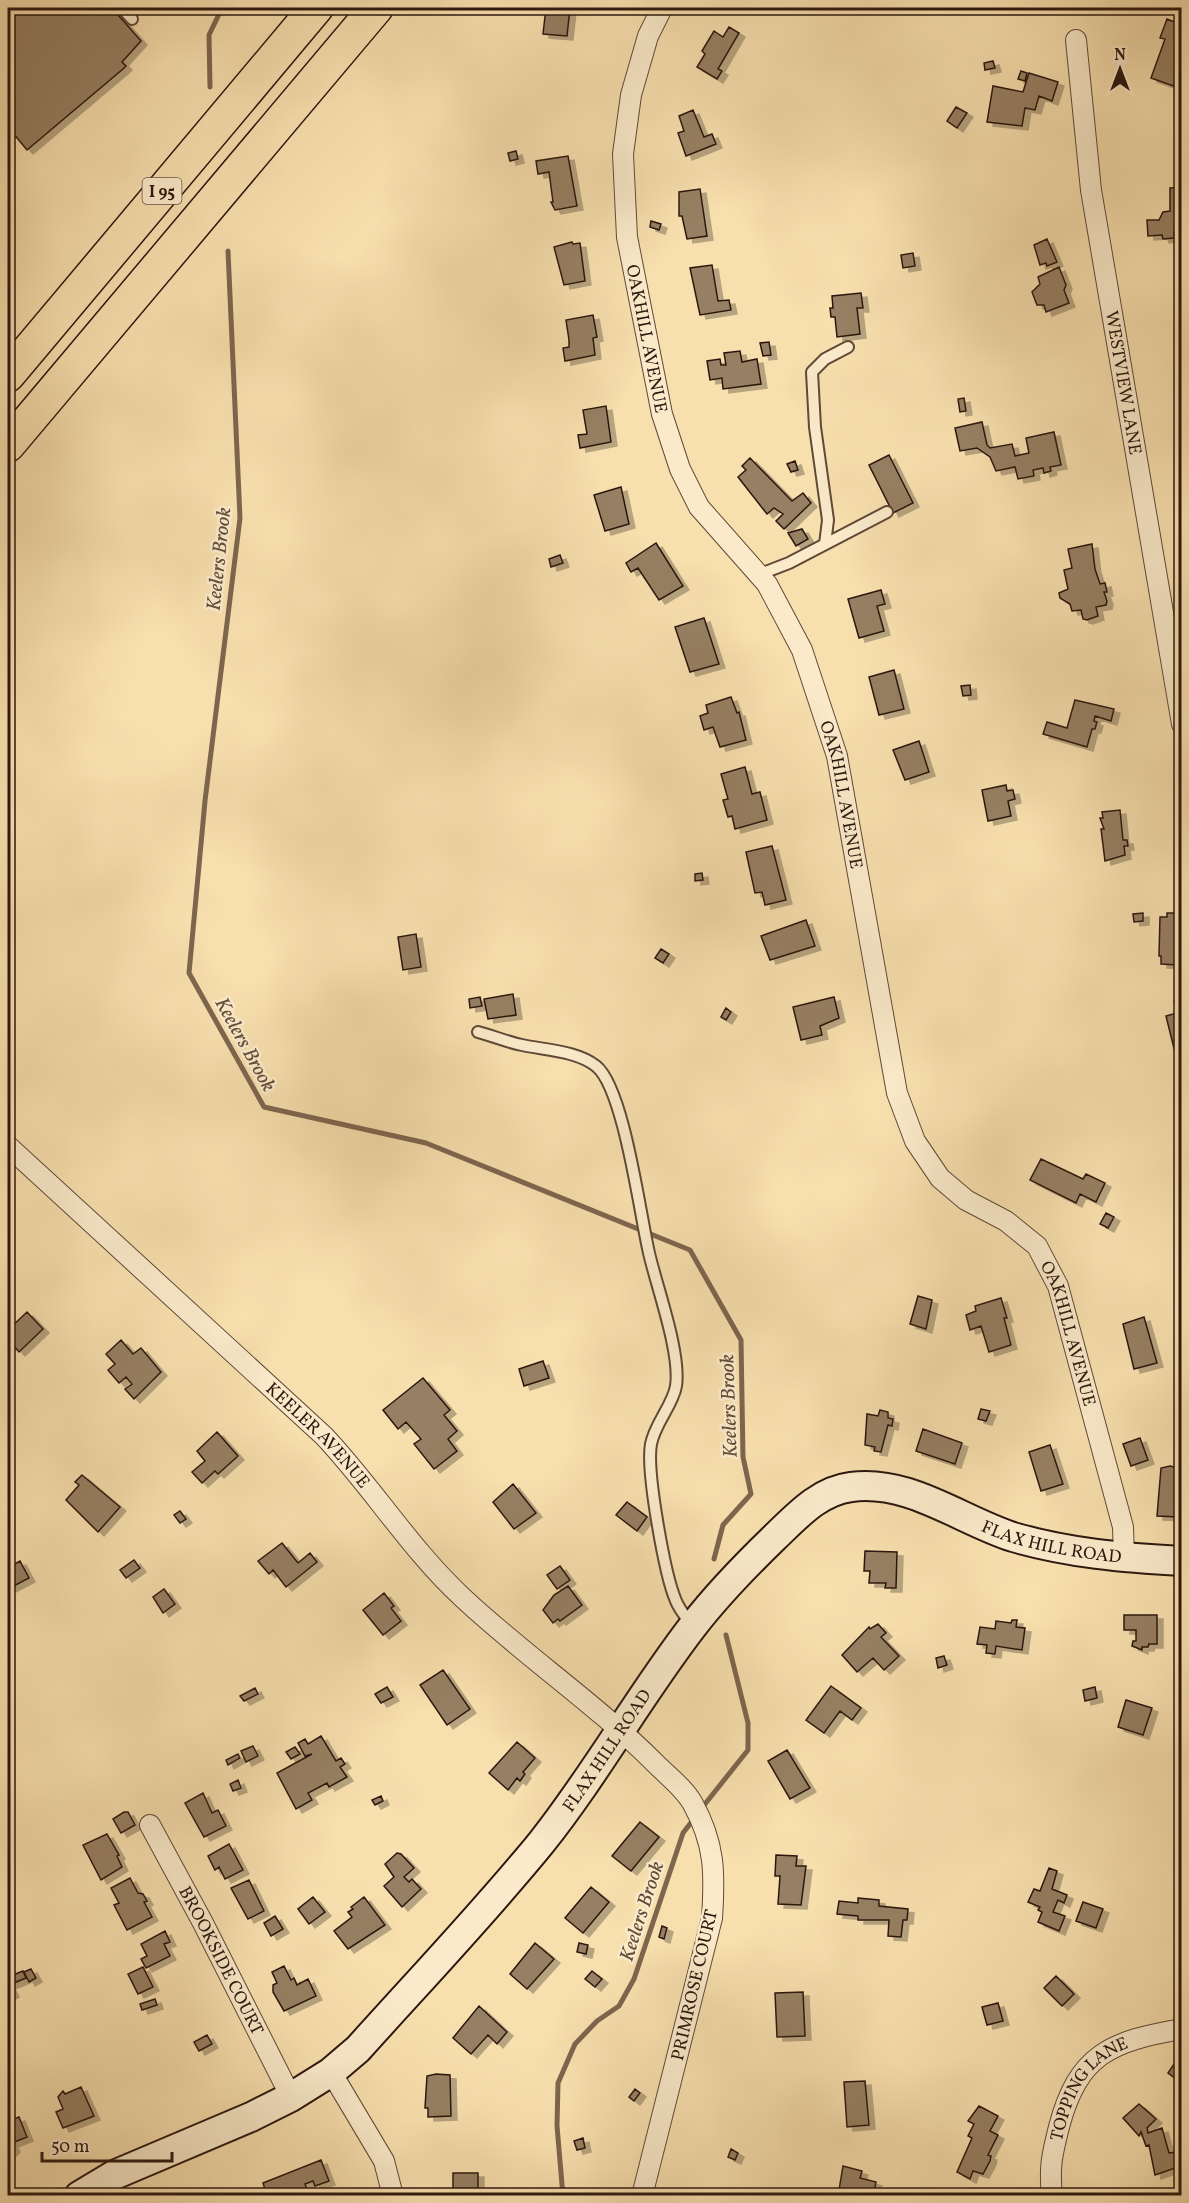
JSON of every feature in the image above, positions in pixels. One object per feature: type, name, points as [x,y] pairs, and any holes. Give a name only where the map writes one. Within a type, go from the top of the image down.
[{"type":"highway","name":"I 95","points":[[8,375],[316,8]]},
{"type":"highway","name":"I 95","points":[[8,446],[376,8]]},
{"type":"main road","name":"FLAX HILL ROAD","points":[[79,2196],[114,2175],[251,2117],[291,2097],[331,2072],[358,2049],[540,1844],[622,1731],[692,1627],[747,1564],[805,1508],[826,1494],[851,1486],[866,1486],[906,1493],[1010,1536],[1053,1548],[1124,1558],[1182,1561]]},
{"type":"street","name":"OAKHILL AVENUE","points":[[662,8],[648,36],[631,95],[623,154],[627,237],[662,414],[680,469],[699,507],[767,584],[802,650],[837,756],[897,1093],[915,1141],[940,1178],[966,1200],[1006,1221],[1037,1245],[1058,1286],[1122,1527],[1124,1558]]},
{"type":"street","name":"WESTVIEW LANE","points":[[1076,40],[1091,190],[1182,724]]},
{"type":"street","name":"KEELER AVENUE","points":[[8,1146],[324,1436],[357,1472],[415,1545],[462,1597],[622,1731]]},
{"type":"street","name":"PRIMROSE COURT","points":[[622,1731],[692,1801],[709,1838],[715,1873],[712,1918],[642,2196]]},
{"type":"street","name":"BROOKSIDE COURT","points":[[150,1825],[203,1923],[291,2097]]},
{"type":"street","name":"TOPPING LANE","points":[[1052,2196],[1049,2166],[1065,2103],[1086,2065],[1114,2046],[1146,2035],[1182,2029]]},
{"type":"street","points":[[331,2072],[384,2161],[393,2196]]},
{"type":"lane","points":[[122,8],[132,19]]},
{"type":"lane","points":[[825,544],[828,520],[815,427],[812,372],[825,359],[848,347]]},
{"type":"lane","points":[[758,575],[887,512]]},
{"type":"lane","points":[[478,1032],[519,1045],[580,1058],[597,1067],[608,1083],[617,1109],[643,1216],[648,1251],[672,1343],[676,1387],[655,1429],[650,1447],[653,1494],[676,1602],[692,1627]]},
{"type":"building","points":[[8,8],[112,8],[141,41],[122,62],[126,66],[123,69],[27,150],[8,127]]},
{"type":"building","points":[[546,8],[570,8],[567,36],[543,34]]},
{"type":"building","points":[[1167,19],[1182,25],[1182,47],[1177,60],[1182,61],[1182,89],[1151,78],[1165,39],[1160,38]]},
{"type":"building","points":[[729,27],[739,33],[718,69],[722,71],[717,79],[697,67],[705,54],[702,51],[714,31],[723,37]]},
{"type":"building","points":[[993,61],[995,68],[985,70],[984,63]]},
{"type":"building","points":[[1021,71],[1027,73],[1025,81],[1018,79]]},
{"type":"building","points":[[1029,73],[1058,82],[1052,101],[1039,96],[1035,110],[1025,108],[1022,126],[987,122],[993,86],[1023,92]]},
{"type":"building","points":[[956,107],[967,113],[957,128],[947,121]]},
{"type":"building","points":[[693,110],[704,137],[712,134],[716,144],[686,156],[678,133],[684,131],[679,116]]},
{"type":"building","points":[[516,151],[518,159],[510,161],[508,153]]},
{"type":"building","points":[[568,156],[577,206],[555,210],[551,202],[553,202],[549,172],[538,174],[536,161]]},
{"type":"building","points":[[1182,187],[1182,233],[1174,233],[1174,238],[1163,239],[1162,235],[1148,236],[1147,220],[1159,220],[1163,212],[1170,211],[1170,188]]},
{"type":"building","points":[[700,189],[707,236],[687,239],[682,216],[679,216],[679,192]]},
{"type":"building","points":[[651,221],[661,224],[659,230],[650,227]]},
{"type":"building","points":[[1047,239],[1057,262],[1047,266],[1046,263],[1040,265],[1034,245]]},
{"type":"building","points":[[572,242],[573,244],[580,243],[585,281],[564,285],[554,247]]},
{"type":"building","points":[[913,253],[915,266],[903,268],[901,255]]},
{"type":"building","points":[[712,265],[718,301],[729,300],[731,310],[700,315],[690,268]]},
{"type":"building","points":[[1059,267],[1066,285],[1064,290],[1069,303],[1046,312],[1044,305],[1037,305],[1032,292],[1040,284],[1038,277]]},
{"type":"building","points":[[861,293],[863,308],[857,308],[860,334],[837,337],[835,317],[831,317],[832,296]]},
{"type":"building","points":[[593,315],[597,337],[593,338],[595,355],[565,361],[563,348],[569,347],[566,320]]},
{"type":"building","points":[[769,342],[771,355],[763,356],[760,343]]},
{"type":"building","points":[[740,351],[742,362],[757,359],[761,384],[723,389],[722,378],[710,380],[707,361],[720,359],[721,365],[726,365],[724,353]]},
{"type":"building","points":[[964,398],[966,411],[960,412],[958,399]]},
{"type":"building","points":[[606,406],[611,442],[580,448],[578,435],[587,434],[583,410]]},
{"type":"building","points":[[982,422],[987,445],[990,448],[1012,444],[1015,456],[1029,453],[1026,438],[1054,432],[1061,465],[1050,467],[1051,471],[1044,473],[1043,468],[1033,470],[1034,476],[1018,479],[1015,467],[996,471],[990,457],[977,448],[960,451],[955,428]]},
{"type":"building","points":[[889,455],[913,503],[893,513],[869,465]]},
{"type":"building","points":[[750,458],[792,501],[803,493],[811,503],[784,529],[776,521],[783,514],[774,508],[767,514],[738,477],[746,470],[742,466]]},
{"type":"building","points":[[795,461],[798,470],[791,472],[787,464]]},
{"type":"building","points":[[621,487],[629,524],[605,531],[594,495]]},
{"type":"building","points":[[802,529],[808,539],[796,546],[788,533]]},
{"type":"building","points":[[656,543],[683,586],[659,600],[638,568],[631,572],[626,563]]},
{"type":"building","points":[[1092,544],[1095,569],[1100,584],[1105,583],[1107,592],[1104,592],[1107,601],[1106,605],[1096,607],[1098,616],[1087,620],[1083,619],[1081,610],[1072,611],[1070,604],[1060,598],[1059,593],[1068,589],[1064,570],[1072,568],[1068,549]]},
{"type":"building","points":[[560,555],[563,563],[551,567],[549,559]]},
{"type":"building","points":[[881,590],[885,604],[877,606],[884,631],[859,638],[848,599]]},
{"type":"building","points":[[704,618],[719,664],[690,672],[675,627]]},
{"type":"building","points":[[894,670],[904,709],[879,715],[869,677]]},
{"type":"building","points":[[970,685],[971,695],[963,696],[961,686]]},
{"type":"building","points":[[731,697],[737,713],[739,712],[746,740],[720,747],[713,727],[704,730],[700,716],[708,713],[706,705]]},
{"type":"building","points":[[1075,700],[1114,709],[1111,721],[1095,716],[1094,721],[1097,722],[1095,729],[1092,729],[1087,747],[1043,734],[1047,722],[1067,728]]},
{"type":"building","points":[[919,741],[929,772],[905,780],[893,750]]},
{"type":"building","points":[[745,767],[752,794],[760,792],[767,820],[735,829],[732,816],[728,817],[723,800],[728,799],[721,774]]},
{"type":"building","points":[[1006,785],[1007,791],[1013,790],[1015,799],[1008,801],[1011,816],[988,821],[982,790]]},
{"type":"building","points":[[1120,810],[1123,840],[1127,840],[1128,846],[1124,846],[1125,855],[1105,861],[1101,829],[1104,829],[1100,818],[1103,818],[1102,812]]},
{"type":"building","points":[[772,846],[786,900],[765,905],[762,892],[755,893],[746,852]]},
{"type":"building","points":[[702,873],[703,880],[695,881],[695,874]]},
{"type":"building","points":[[1143,913],[1143,921],[1134,922],[1133,914]]},
{"type":"building","points":[[1167,913],[1179,913],[1182,946],[1178,946],[1178,965],[1161,964],[1161,956],[1159,956],[1160,917],[1167,917]]},
{"type":"building","points":[[806,920],[815,946],[770,960],[761,936]]},
{"type":"building","points":[[416,934],[421,967],[403,970],[398,937]]},
{"type":"building","points":[[661,949],[669,954],[663,963],[655,958]]},
{"type":"building","points":[[513,994],[516,1015],[488,1019],[484,999]]},
{"type":"building","points":[[480,997],[482,1006],[470,1008],[469,999]]},
{"type":"building","points":[[834,997],[839,1018],[820,1026],[822,1035],[801,1040],[793,1007]]},
{"type":"building","points":[[1182,999],[1181,1077],[1166,1016],[1177,1013],[1174,1000]]},
{"type":"building","points":[[726,1008],[731,1012],[726,1020],[721,1017]]},
{"type":"building","points":[[1041,1159],[1083,1179],[1086,1174],[1105,1183],[1096,1202],[1080,1194],[1076,1203],[1030,1180]]},
{"type":"building","points":[[1106,1213],[1114,1217],[1108,1228],[1100,1224]]},
{"type":"building","points":[[918,1296],[932,1300],[926,1329],[910,1324]]},
{"type":"building","points":[[1001,1298],[1011,1345],[989,1352],[981,1326],[970,1330],[966,1315],[976,1311],[975,1306]]},
{"type":"building","points":[[27,1312],[43,1329],[19,1352],[12,1344],[8,1347],[8,1330]]},
{"type":"building","points":[[1144,1317],[1157,1363],[1134,1369],[1123,1324]]},
{"type":"building","points":[[121,1340],[133,1354],[141,1348],[161,1372],[134,1399],[125,1389],[132,1384],[126,1377],[119,1383],[108,1370],[115,1364],[106,1354]]},
{"type":"building","points":[[543,1361],[549,1378],[524,1386],[519,1369]]},
{"type":"building","points":[[423,1378],[450,1410],[444,1415],[457,1431],[448,1439],[457,1451],[434,1469],[414,1444],[421,1439],[406,1422],[398,1429],[383,1410]]},
{"type":"building","points":[[981,1409],[990,1411],[986,1421],[978,1419]]},
{"type":"building","points":[[880,1410],[888,1412],[888,1418],[893,1419],[892,1426],[888,1425],[881,1452],[874,1451],[875,1447],[865,1445],[867,1414],[878,1416]]},
{"type":"building","points":[[923,1429],[962,1443],[955,1464],[916,1451]]},
{"type":"building","points":[[217,1432],[238,1456],[218,1474],[215,1471],[202,1483],[192,1472],[205,1461],[197,1451]]},
{"type":"building","points":[[1140,1438],[1148,1460],[1131,1466],[1123,1444]]},
{"type":"building","points":[[1050,1445],[1063,1484],[1041,1491],[1029,1452]]},
{"type":"building","points":[[1170,1466],[1182,1469],[1179,1517],[1157,1516],[1161,1468]]},
{"type":"building","points":[[82,1475],[120,1507],[98,1532],[66,1500],[79,1485],[75,1482]]},
{"type":"building","points":[[513,1484],[536,1513],[514,1529],[493,1502]]},
{"type":"building","points":[[627,1502],[647,1517],[637,1531],[616,1515]]},
{"type":"building","points":[[180,1511],[186,1519],[180,1523],[174,1515]]},
{"type":"building","points":[[282,1543],[298,1563],[310,1553],[317,1562],[286,1587],[273,1570],[269,1574],[258,1561]]},
{"type":"building","points":[[865,1551],[897,1552],[896,1588],[885,1588],[886,1583],[869,1583],[870,1571],[864,1571]]},
{"type":"building","points":[[8,1558],[11,1566],[20,1561],[29,1578],[8,1589]]},
{"type":"building","points":[[134,1560],[140,1568],[126,1578],[120,1570]]},
{"type":"building","points":[[560,1566],[570,1580],[557,1589],[547,1575]]},
{"type":"building","points":[[568,1586],[582,1605],[560,1621],[558,1619],[553,1623],[543,1610],[554,1595]]},
{"type":"building","points":[[164,1589],[175,1604],[163,1613],[153,1597]]},
{"type":"building","points":[[384,1593],[394,1606],[391,1608],[401,1621],[383,1635],[363,1610]]},
{"type":"building","points":[[1124,1615],[1157,1615],[1157,1644],[1149,1644],[1148,1647],[1142,1647],[1142,1650],[1132,1646],[1133,1641],[1136,1641],[1136,1630],[1124,1630]]},
{"type":"building","points":[[1012,1620],[1017,1620],[1016,1627],[1025,1628],[1022,1650],[996,1646],[995,1654],[986,1653],[987,1645],[977,1644],[980,1627],[995,1629],[996,1621],[1011,1623]]},
{"type":"building","points":[[878,1624],[886,1633],[881,1637],[899,1656],[884,1670],[873,1658],[857,1672],[842,1655],[869,1627],[870,1629]]},
{"type":"building","points":[[944,1656],[947,1665],[938,1668],[936,1658]]},
{"type":"building","points":[[443,1670],[470,1709],[447,1725],[420,1685]]},
{"type":"building","points":[[831,1686],[861,1708],[852,1720],[840,1711],[824,1733],[806,1720]]},
{"type":"building","points":[[387,1687],[393,1697],[381,1703],[375,1694]]},
{"type":"building","points":[[1095,1687],[1097,1698],[1085,1701],[1083,1690]]},
{"type":"building","points":[[255,1688],[258,1694],[244,1701],[240,1696]]},
{"type":"building","points":[[1126,1700],[1152,1708],[1143,1735],[1118,1727]]},
{"type":"building","points":[[321,1736],[336,1761],[341,1758],[345,1764],[340,1767],[347,1777],[329,1787],[327,1783],[308,1793],[312,1800],[296,1809],[277,1773],[312,1754],[305,1756],[298,1743],[305,1739],[308,1744]]},
{"type":"building","points":[[517,1742],[535,1758],[523,1772],[525,1774],[520,1781],[517,1778],[508,1790],[489,1773]]},
{"type":"building","points":[[253,1746],[258,1756],[246,1762],[241,1751]]},
{"type":"building","points":[[295,1747],[300,1754],[291,1759],[286,1752]]},
{"type":"building","points":[[787,1750],[810,1788],[790,1799],[768,1761]]},
{"type":"building","points":[[238,1754],[240,1758],[228,1765],[226,1760]]},
{"type":"building","points":[[238,1780],[241,1788],[233,1791],[230,1784]]},
{"type":"building","points":[[203,1793],[212,1813],[218,1810],[226,1826],[204,1837],[185,1803]]},
{"type":"building","points":[[381,1796],[383,1801],[375,1805],[372,1800]]},
{"type":"building","points":[[128,1812],[135,1825],[121,1833],[113,1819]]},
{"type":"building","points":[[640,1822],[659,1837],[631,1871],[612,1856]]},
{"type":"building","points":[[107,1834],[119,1855],[117,1856],[122,1867],[101,1880],[83,1845]]},
{"type":"building","points":[[229,1844],[243,1870],[225,1879],[219,1867],[215,1870],[208,1856]]},
{"type":"building","points":[[397,1853],[401,1854],[414,1868],[404,1877],[409,1882],[412,1879],[421,1889],[402,1907],[384,1886],[394,1877],[385,1864]]},
{"type":"building","points":[[776,1855],[797,1856],[796,1866],[806,1866],[801,1905],[778,1904],[780,1876],[775,1876]]},
{"type":"building","points":[[1049,1868],[1057,1871],[1052,1889],[1067,1895],[1064,1903],[1058,1900],[1053,1912],[1065,1916],[1059,1931],[1038,1922],[1042,1912],[1038,1910],[1040,1907],[1028,1902],[1034,1889],[1040,1891]]},
{"type":"building","points":[[130,1878],[138,1893],[143,1894],[147,1901],[144,1902],[152,1917],[127,1930],[114,1905],[119,1903],[111,1888]]},
{"type":"building","points":[[249,1880],[264,1911],[248,1919],[231,1888]]},
{"type":"building","points":[[591,1887],[609,1902],[583,1933],[565,1918]]},
{"type":"building","points":[[313,1897],[325,1912],[309,1924],[298,1909]]},
{"type":"building","points":[[364,1897],[385,1925],[348,1949],[334,1931],[352,1917],[348,1912],[353,1909],[351,1907]]},
{"type":"building","points":[[858,1898],[879,1900],[879,1906],[908,1909],[907,1920],[903,1920],[901,1937],[888,1936],[889,1920],[858,1920],[858,1916],[837,1914],[839,1901],[858,1903]]},
{"type":"building","points":[[1083,1902],[1103,1909],[1096,1928],[1076,1921]]},
{"type":"building","points":[[275,1916],[283,1929],[271,1936],[264,1923]]},
{"type":"building","points":[[662,1926],[667,1928],[664,1939],[659,1937]]},
{"type":"building","points":[[165,1931],[170,1942],[164,1944],[170,1956],[146,1968],[141,1959],[147,1956],[141,1944]]},
{"type":"building","points":[[535,1943],[554,1959],[527,1989],[510,1974]]},
{"type":"building","points":[[579,1943],[588,1945],[586,1954],[577,1952]]},
{"type":"building","points":[[284,1966],[291,1980],[294,1978],[297,1985],[308,1979],[316,1996],[284,2011],[273,1992],[273,1985],[277,1983],[272,1972]]},
{"type":"building","points":[[143,1967],[153,1987],[138,1994],[128,1974]]},
{"type":"building","points":[[31,1969],[36,1978],[29,1982],[24,1972]]},
{"type":"building","points":[[23,1971],[26,1978],[9,1985],[13,1993],[8,1996],[8,1977]]},
{"type":"building","points":[[592,1971],[602,1979],[595,1987],[585,1979]]},
{"type":"building","points":[[1056,1976],[1074,1994],[1062,2006],[1044,1988]]},
{"type":"building","points":[[803,1992],[805,2036],[777,2037],[775,1993]]},
{"type":"building","points":[[155,1999],[157,2005],[142,2010],[140,2004]]},
{"type":"building","points":[[998,2003],[1003,2021],[987,2025],[982,2007]]},
{"type":"building","points":[[479,2006],[507,2032],[497,2044],[488,2035],[471,2054],[453,2038]]},
{"type":"building","points":[[207,2035],[212,2044],[199,2051],[194,2042]]},
{"type":"building","points":[[1174,2064],[1182,2070],[1179,2081],[1168,2073]]},
{"type":"building","points":[[450,2075],[451,2116],[428,2117],[428,2108],[425,2108],[427,2076]]},
{"type":"building","points":[[865,2081],[869,2125],[847,2127],[844,2082]]},
{"type":"building","points":[[81,2087],[94,2116],[63,2128],[56,2112],[63,2109],[58,2097],[63,2091],[65,2094]]},
{"type":"building","points":[[635,2089],[640,2093],[634,2101],[629,2097]]},
{"type":"building","points":[[1139,2104],[1156,2119],[1147,2128],[1148,2133],[1162,2128],[1169,2153],[1176,2152],[1181,2166],[1155,2175],[1149,2145],[1146,2146],[1141,2132],[1139,2136],[1123,2118]]},
{"type":"building","points":[[979,2106],[998,2116],[990,2131],[998,2135],[988,2155],[991,2156],[990,2161],[983,2174],[973,2171],[970,2179],[957,2172],[972,2138],[968,2136],[974,2124],[968,2121]]},
{"type":"building","points":[[19,2117],[27,2137],[12,2143],[14,2148],[8,2154],[8,2121]]},
{"type":"building","points":[[583,2138],[585,2148],[577,2150],[574,2141]]},
{"type":"building","points":[[731,2149],[738,2153],[735,2160],[728,2157]]},
{"type":"building","points":[[321,2160],[329,2181],[315,2186],[313,2181],[305,2184],[309,2196],[267,2196],[263,2183]]},
{"type":"building","points":[[843,2166],[862,2171],[860,2178],[876,2182],[873,2196],[838,2196]]},
{"type":"building","points":[[453,2173],[478,2173],[478,2196],[453,2196]]},
{"type":"waterway","name":"Keelers Brook","points":[[210,87],[209,35],[222,8]]},
{"type":"waterway","name":"Keelers Brook","points":[[228,251],[240,518],[205,801],[189,973],[264,1107],[426,1143],[690,1250],[741,1340],[743,1457],[751,1494],[723,1525],[714,1559]]},
{"type":"waterway","name":"Keelers Brook","points":[[701,1809],[748,1750],[748,1723],[726,1635]]},
{"type":"waterway","name":"Keelers Brook","points":[[563,2196],[557,2126],[558,2083],[575,2044],[597,2021],[619,2006],[634,1979],[683,1833],[696,1816]]}]
